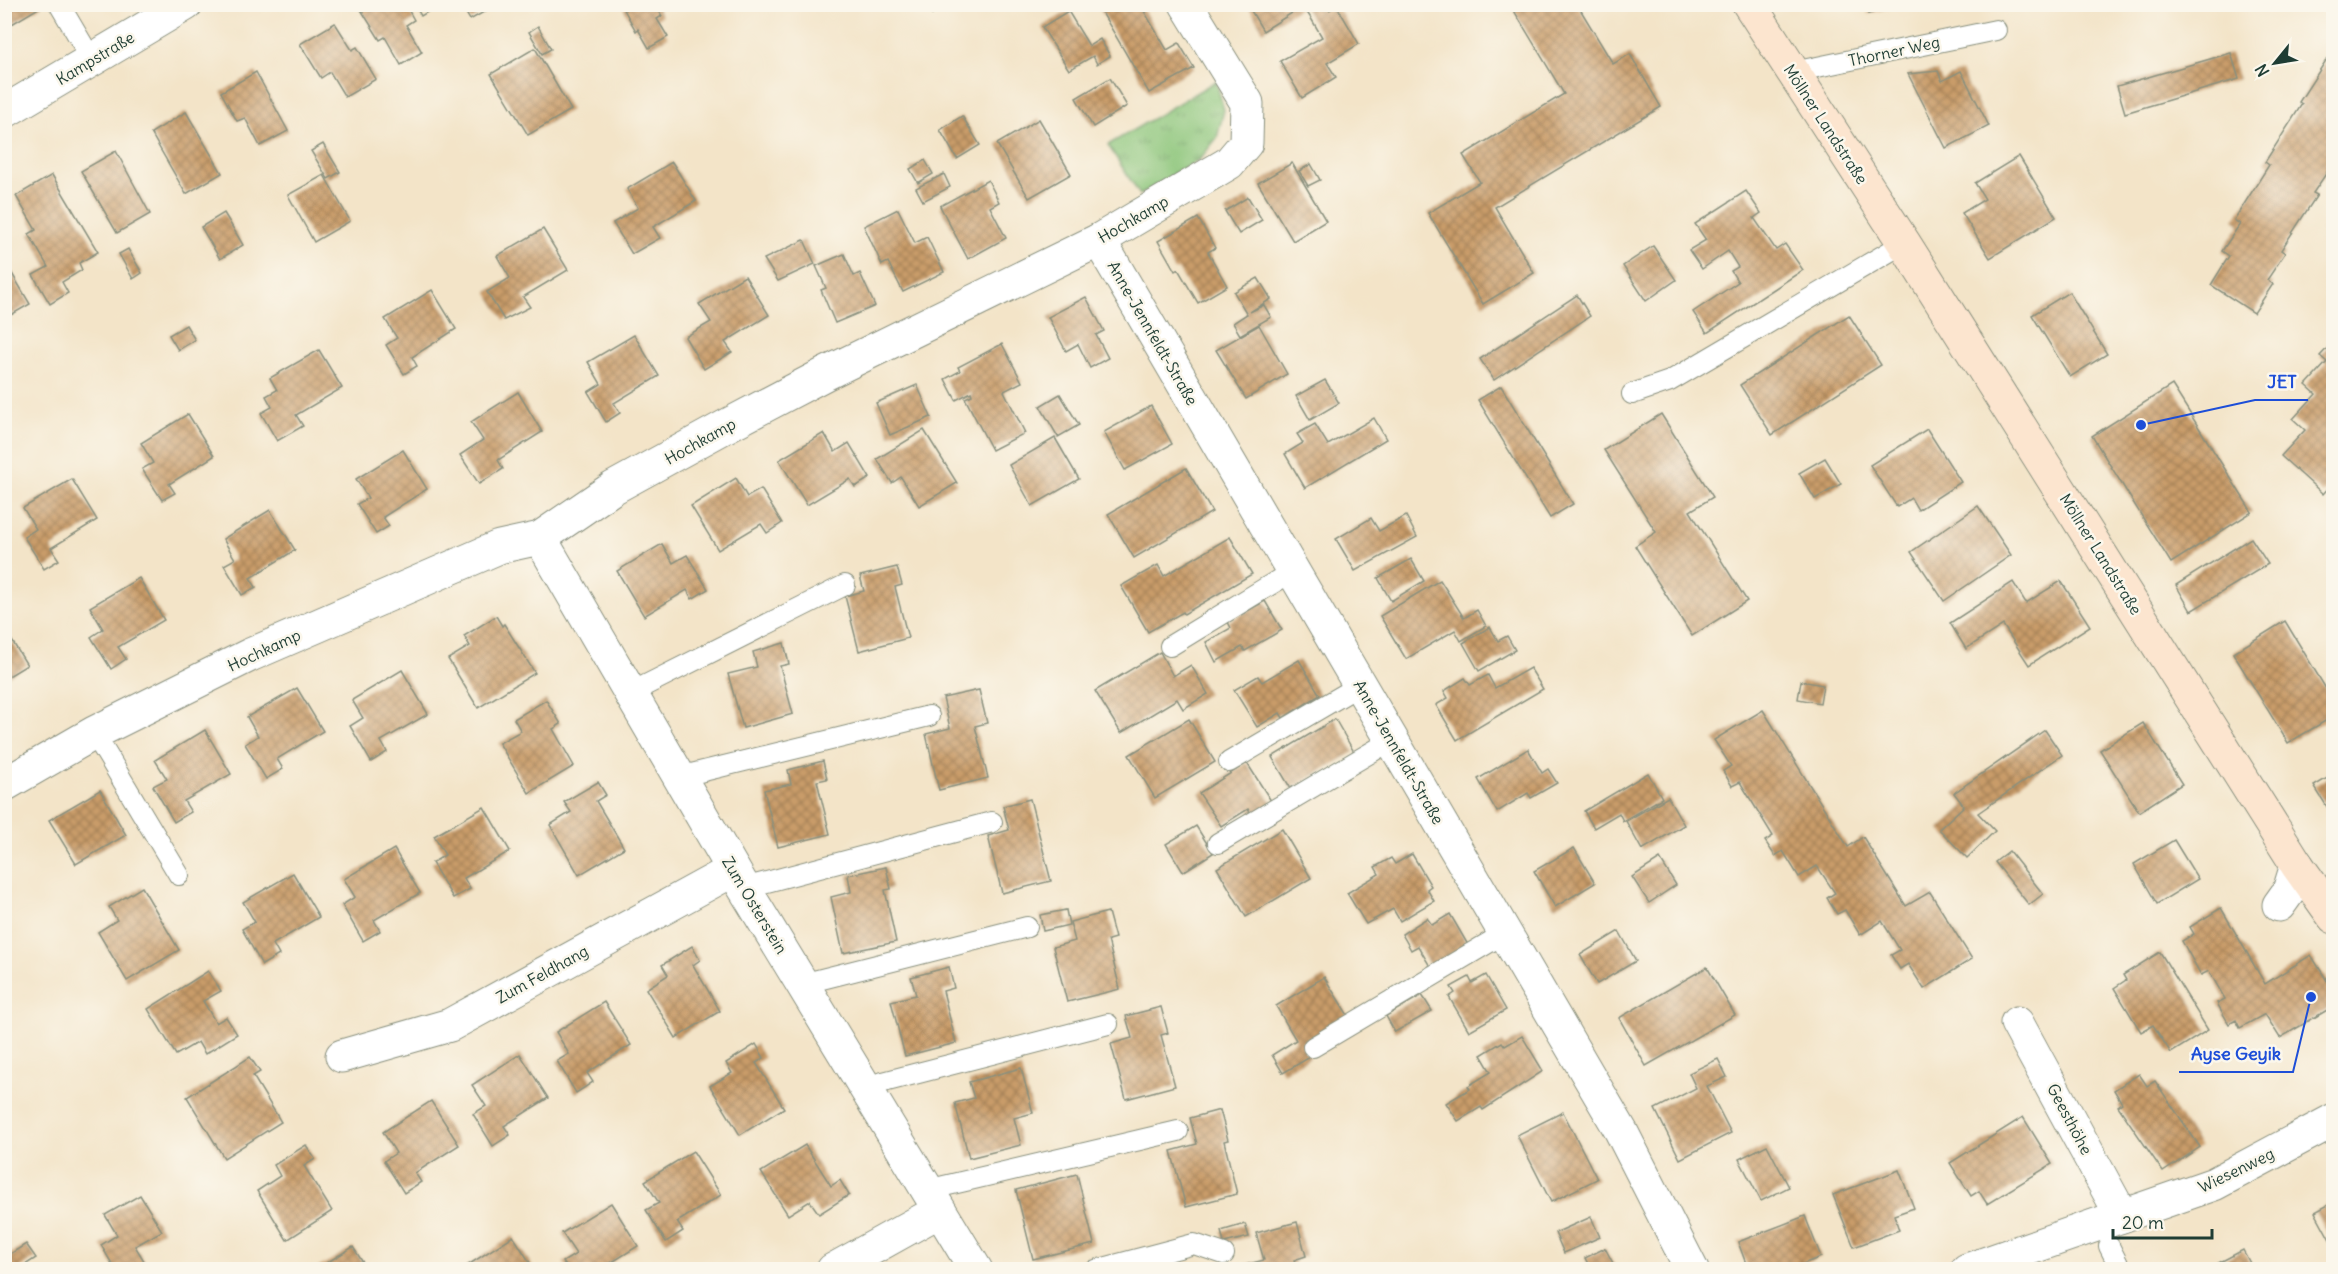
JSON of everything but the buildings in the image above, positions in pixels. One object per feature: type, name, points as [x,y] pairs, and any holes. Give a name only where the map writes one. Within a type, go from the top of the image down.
[{"type":"main road","name":"Möllner Landstraße","points":[[1749,4],[1904,243],[2297,865],[2334,917]]},
{"type":"street","name":"Hochkamp","points":[[4,785],[94,733],[250,655],[499,547],[540,538],[613,488],[825,374],[1099,240],[1229,163],[1246,143],[1246,103],[1186,4]]},
{"type":"street","name":"Kampstraße","points":[[4,112],[186,5]]},
{"type":"street","name":"Anne-Jennfeldt-Straße","points":[[1099,240],[1621,1131],[1692,1269]]},
{"type":"street","name":"Zum Osterstein","points":[[540,538],[739,879],[976,1269]]},
{"type":"street","points":[[2279,905],[2289,891],[2297,865]]},
{"type":"street","name":"Zum Feldhang","points":[[342,1056],[450,1025],[739,879]]},
{"type":"street","name":"Geesthöhe","points":[[2017,1023],[2113,1239]]},
{"type":"street","name":"Wiesenweg","points":[[1967,1269],[2113,1239],[2214,1184],[2330,1114]]},
{"type":"street","points":[[833,1269],[933,1201]]},
{"type":"lane","points":[[59,4],[92,60]]},
{"type":"lane","name":"Thorner Weg","points":[[1793,72],[1996,30]]},
{"type":"lane","points":[[1632,394],[1670,381],[1904,243]]},
{"type":"lane","points":[[1170,646],[1293,571]]},
{"type":"lane","points":[[630,693],[845,585]]},
{"type":"lane","points":[[1229,762],[1359,685]]},
{"type":"lane","points":[[679,777],[929,716]]},
{"type":"lane","points":[[94,733],[179,876]]},
{"type":"lane","points":[[1218,843],[1392,740]]},
{"type":"lane","points":[[739,879],[992,822]]},
{"type":"lane","points":[[802,984],[1027,927]]},
{"type":"lane","points":[[1313,1047],[1505,933]]},
{"type":"lane","points":[[864,1087],[1108,1024]]},
{"type":"lane","points":[[933,1201],[1178,1131]]},
{"type":"lane","points":[[1096,1269],[1194,1244],[1224,1254]]},
{"type":"green space","points":[[1216,81],[1224,110],[1217,138],[1200,159],[1140,195],[1108,145]]},
{"type":"place","name":"JET","points":[[2141,425]]},
{"type":"place","name":"Ayse Geyik","points":[[2311,997]]}]
